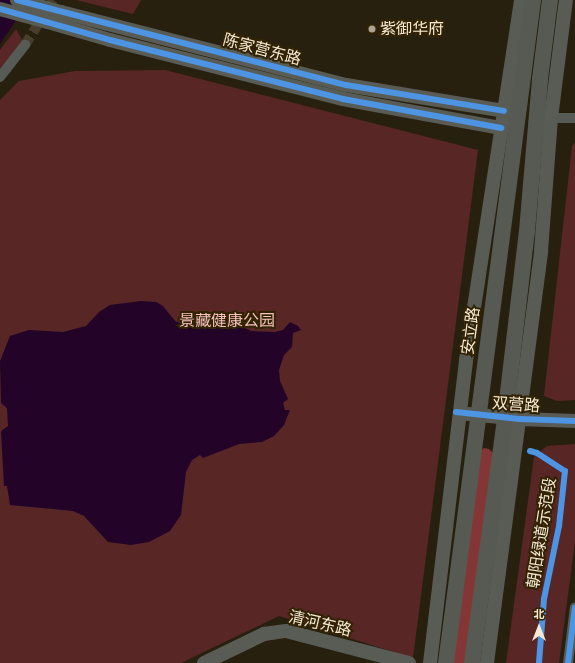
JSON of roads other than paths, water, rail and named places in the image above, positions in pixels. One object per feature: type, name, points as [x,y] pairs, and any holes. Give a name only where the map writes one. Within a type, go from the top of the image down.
[{"type":"main road","name":"安立路","points":[[446,663],[533,0]]},
{"type":"main road","points":[[472,663],[512,419],[540,80],[550,0]]},
{"type":"street","name":"陈家营东路","points":[[17,0],[110,40],[343,99],[501,128]]},
{"type":"street","name":"安立路","points":[[430,663],[458,412],[520,0]]},
{"type":"street","points":[[488,663],[512,419],[541,251],[551,118],[566,0]]},
{"type":"street","name":"陈家营东路","points":[[0,9],[58,18],[346,85],[504,111]]},
{"type":"street","points":[[0,77],[25,45]]},
{"type":"street","points":[[551,118],[575,118]]},
{"type":"street","name":"双营路","points":[[458,412],[512,419],[575,421]]},
{"type":"street","points":[[568,663],[575,607]]},
{"type":"street","name":"清河东路","points":[[204,663],[264,634],[286,631],[409,663]]},
{"type":"tunnel","points":[[25,45],[53,0]]},
{"type":"place","name":"紫御华府","points":[[372,29]]},
{"type":"park label","name":"景藏健康公园","points":[[227,321]]}]
